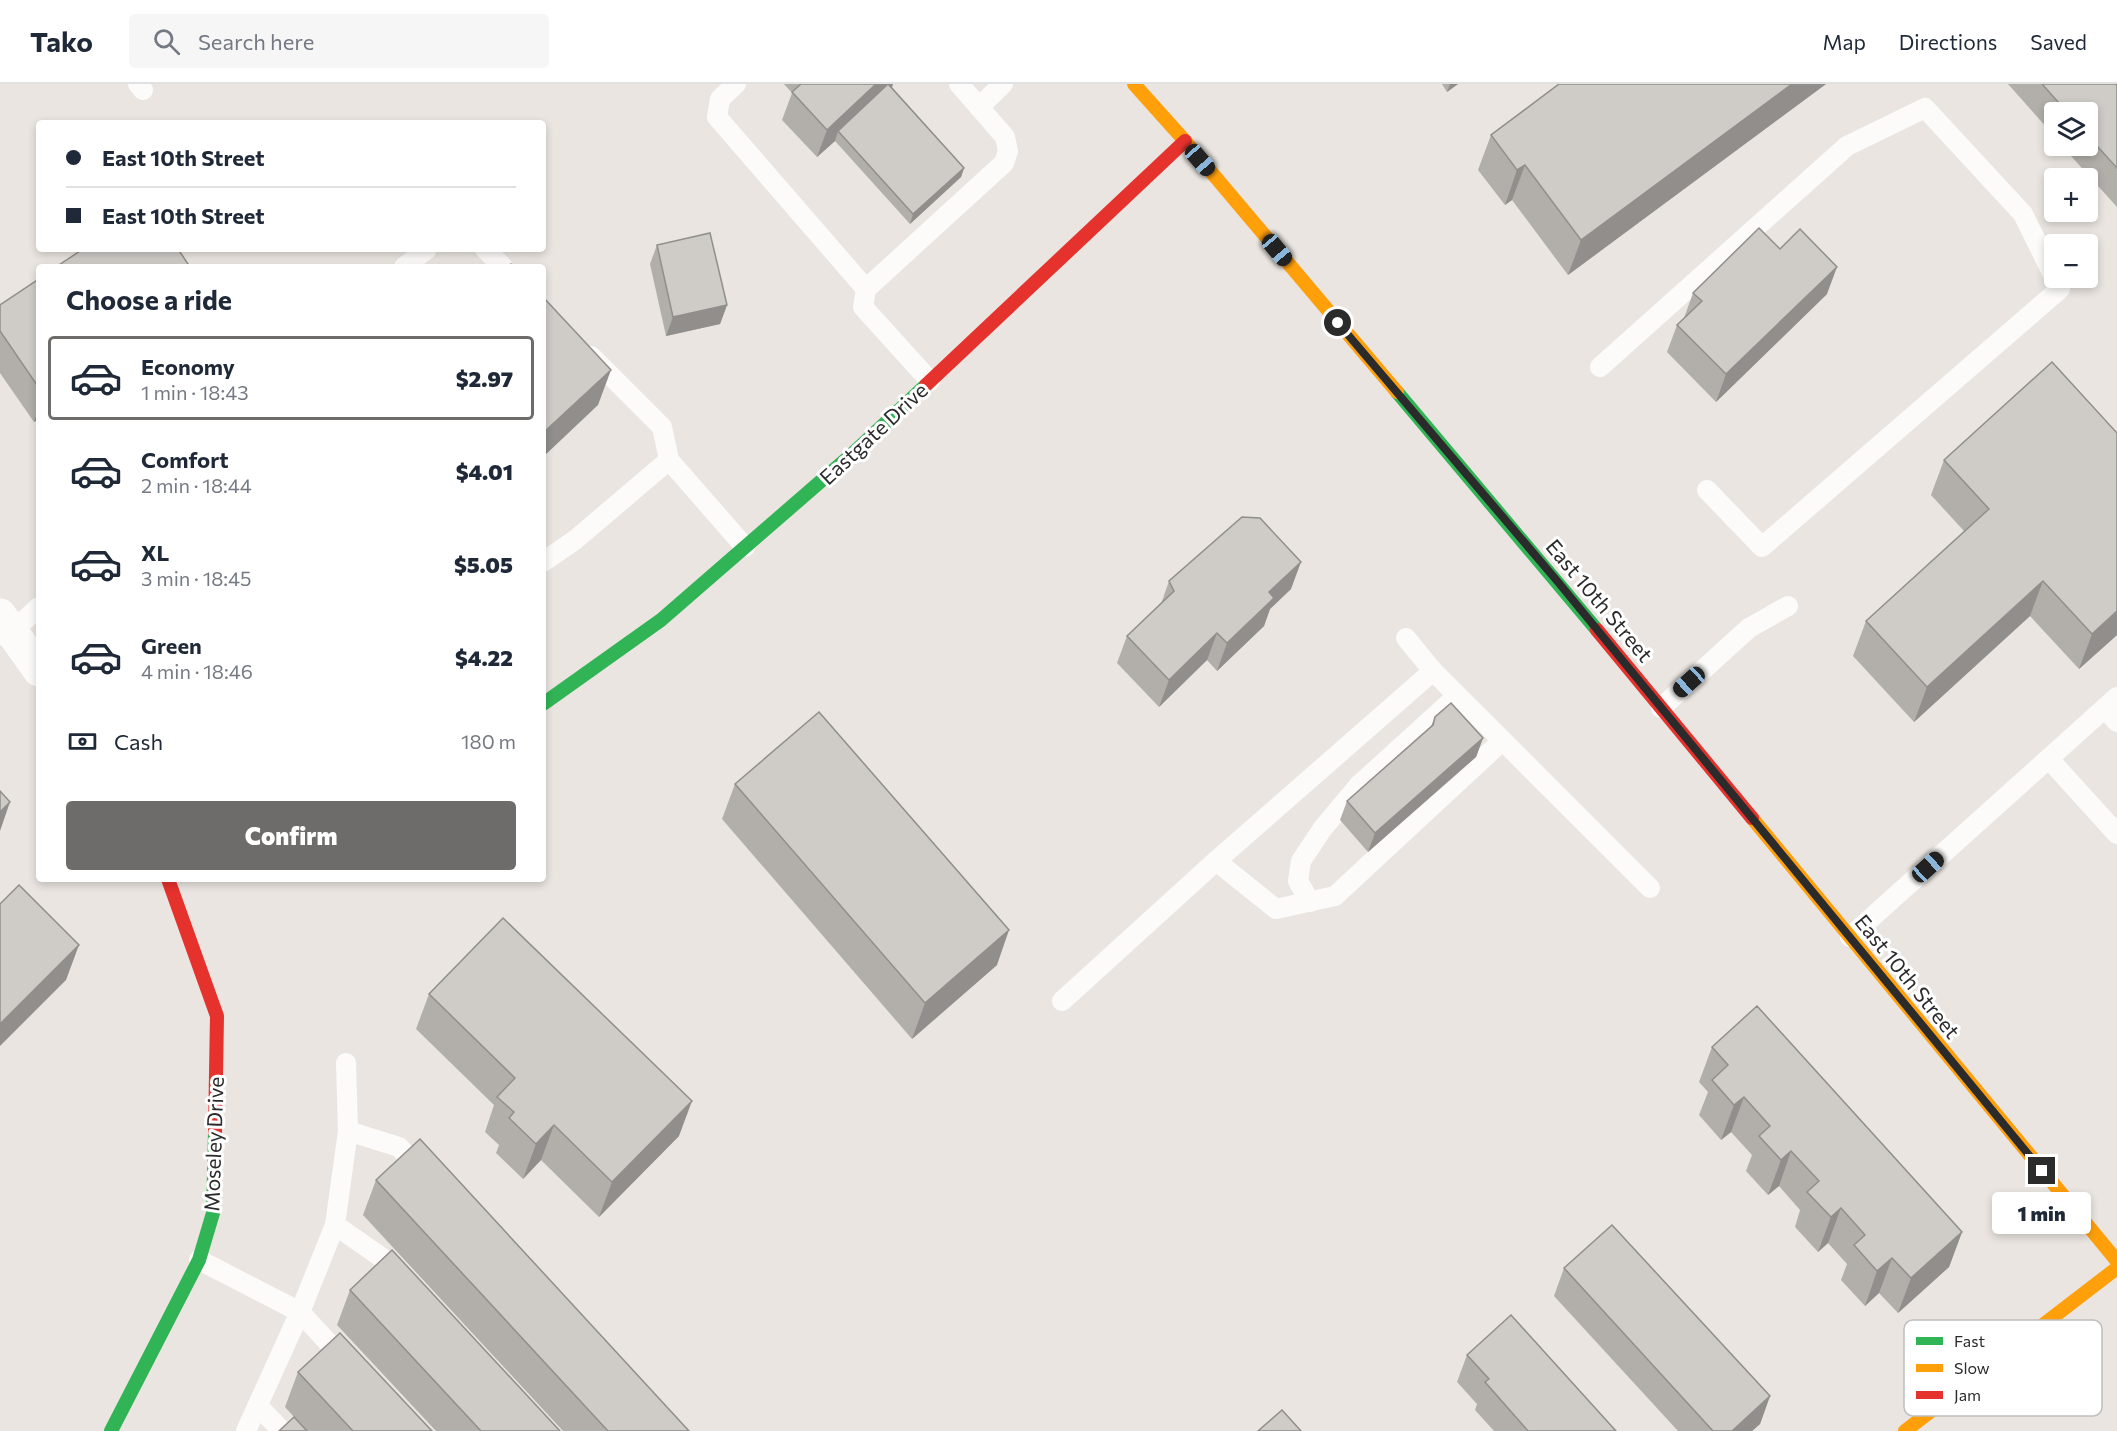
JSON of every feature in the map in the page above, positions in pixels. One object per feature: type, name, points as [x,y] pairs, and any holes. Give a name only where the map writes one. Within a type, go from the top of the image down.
[{"type":"street","name":"East 10th Street","points":[[1134,84],[1185,141],[1558,582],[2117,1261]]},
{"type":"street","name":"Eastgate Drive","points":[[546,702],[661,620],[851,455],[1185,141]]},
{"type":"street","points":[[4,630],[36,667]]},
{"type":"street","name":"Moseley Drive","points":[[111,1431],[199,1260],[213,1214],[217,1016],[173,882]]},
{"type":"street","points":[[2049,1320],[2117,1268]]},
{"type":"street","points":[[1905,1431],[1925,1416]]},
{"type":"lane","points":[[736,84],[720,99],[717,117],[866,289]]},
{"type":"lane","points":[[930,381],[863,307],[866,289],[1004,163],[1008,151],[1005,137],[959,84]]},
{"type":"lane","points":[[979,107],[1004,84]]},
{"type":"lane","points":[[1600,367],[1847,146],[1925,108],[2023,214],[2060,289],[1762,547],[1707,490]]},
{"type":"lane","points":[[408,264],[423,252]]},
{"type":"lane","points":[[488,252],[500,264]]},
{"type":"lane","points":[[575,339],[662,427],[669,460],[745,547]]},
{"type":"lane","points":[[546,560],[575,540],[669,460]]},
{"type":"lane","points":[[1661,708],[1749,628],[1788,606]]},
{"type":"lane","points":[[4,630],[36,609]]},
{"type":"lane","points":[[1406,638],[1457,696],[1650,888]]},
{"type":"lane","points":[[1062,1001],[1216,861],[1433,671]]},
{"type":"lane","points":[[1310,902],[1298,881],[1301,861],[1323,828],[1359,785],[1457,696]]},
{"type":"lane","points":[[1850,937],[2049,759],[2113,709]]},
{"type":"lane","points":[[1216,861],[1276,909],[1335,896],[1502,741]]},
{"type":"lane","points":[[2049,759],[2117,834]]},
{"type":"lane","points":[[246,1431],[300,1312],[335,1225],[348,1131],[346,1063]]},
{"type":"lane","points":[[348,1131],[399,1147],[439,1190]]},
{"type":"lane","points":[[335,1225],[381,1257],[414,1292]]},
{"type":"lane","points":[[199,1260],[300,1312],[363,1380]]},
{"type":"lane","points":[[258,1406],[282,1431]]},
{"type":"building","points":[[801,84],[876,84],[827,130],[792,92]]},
{"type":"building","points":[[888,84],[964,168],[913,214],[838,131]]},
{"type":"building","points":[[1559,84],[1792,84],[1581,240],[1525,165],[1517,170],[1491,135]]},
{"type":"building","points":[[2042,84],[2116,84],[2117,168],[2098,147],[2098,102],[2058,102]]},
{"type":"building","points":[[1759,228],[1780,249],[1800,229],[1837,267],[1726,374],[1677,325],[1702,301],[1693,293]]},
{"type":"building","points":[[710,233],[727,305],[673,317],[657,245]]},
{"type":"building","points":[[78,252],[180,252],[188,264],[60,264]]},
{"type":"building","points":[[36,281],[36,384],[0,331],[0,305]]},
{"type":"building","points":[[546,300],[611,370],[546,430]]},
{"type":"building","points":[[2052,362],[2117,433],[2117,611],[2092,634],[2043,581],[1927,687],[1866,621],[1989,509],[1944,460]]},
{"type":"building","points":[[1242,517],[1260,518],[1301,562],[1269,592],[1274,598],[1227,643],[1217,633],[1169,680],[1127,636],[1174,591],[1169,581]]},
{"type":"building","points":[[1451,703],[1483,738],[1375,833],[1347,801],[1433,725],[1435,717]]},
{"type":"building","points":[[819,712],[1009,930],[925,1003],[735,784]]},
{"type":"building","points":[[0,791],[10,802],[0,812]]},
{"type":"building","points":[[19,885],[79,945],[0,1024],[0,904]]},
{"type":"building","points":[[503,918],[692,1101],[612,1182],[554,1125],[536,1144],[509,1118],[514,1112],[497,1097],[515,1078],[429,994]]},
{"type":"building","points":[[1757,1006],[1962,1232],[1911,1278],[1892,1258],[1877,1271],[1854,1245],[1865,1235],[1841,1208],[1831,1217],[1807,1192],[1819,1181],[1791,1151],[1781,1160],[1759,1136],[1770,1126],[1744,1097],[1734,1105],[1712,1080],[1728,1065],[1712,1047]]},
{"type":"building","points":[[420,1139],[689,1431],[608,1431],[376,1180]]},
{"type":"building","points":[[1612,1225],[1770,1396],[1732,1431],[1713,1431],[1564,1268]]},
{"type":"building","points":[[392,1250],[560,1431],[481,1431],[350,1290]]},
{"type":"building","points":[[1511,1315],[1616,1431],[1528,1431],[1485,1382],[1489,1379],[1467,1355]]},
{"type":"building","points":[[340,1333],[432,1431],[353,1431],[298,1372]]},
{"type":"building","points":[[1282,1410],[1301,1431],[1258,1431]]},
{"type":"building","points":[[294,1417],[307,1431],[279,1431]]},
{"type":"traffic: fast","points":[[546,702],[661,620],[851,455],[926,385]]},
{"type":"traffic: fast","points":[[1397,392],[1597,630]]},
{"type":"traffic: fast","points":[[111,1431],[199,1260],[213,1213],[215,1132]]},
{"type":"traffic: slow","points":[[1134,84],[1397,392]]},
{"type":"traffic: slow","points":[[1752,818],[2117,1261]]},
{"type":"traffic: slow","points":[[2049,1320],[2117,1268]]},
{"type":"traffic: slow","points":[[1905,1431],[1925,1416]]},
{"type":"traffic: jam","points":[[926,385],[1185,141]]},
{"type":"traffic: jam","points":[[1597,630],[1752,818]]},
{"type":"traffic: jam","points":[[169,882],[217,1016],[215,1132]]},
{"type":"route","points":[[1338,323],[1558,582],[2042,1171]]}]
